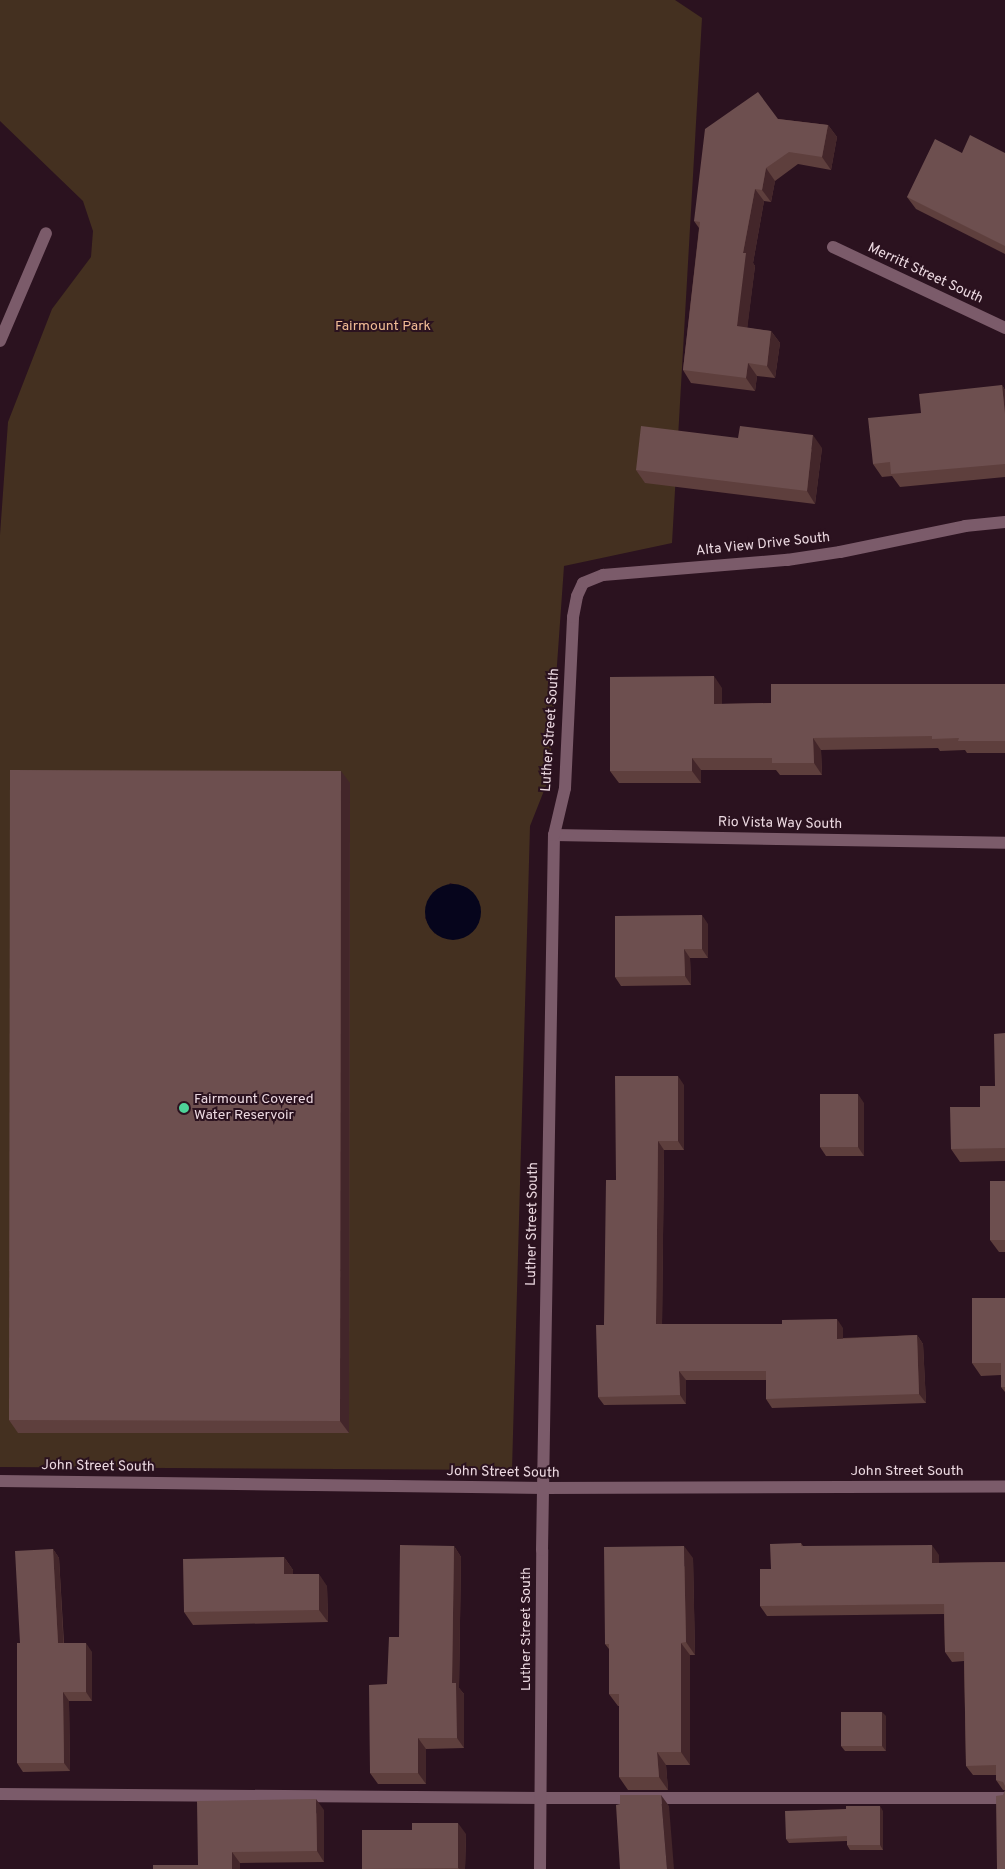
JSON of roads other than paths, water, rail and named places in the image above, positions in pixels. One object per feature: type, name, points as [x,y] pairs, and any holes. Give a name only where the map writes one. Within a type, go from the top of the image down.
[{"type":"street","points":[[0,341],[46,233]]},
{"type":"street","name":"Merritt Street South","points":[[833,247],[1005,328]]},
{"type":"street","name":"Alta View Drive South","points":[[584,583],[603,575],[787,560],[840,552],[965,526],[1005,522]]},
{"type":"street","name":"Luther Street South","points":[[540,1869],[554,834],[565,788],[573,617],[577,596],[584,583]]},
{"type":"street","name":"Rio Vista Way South","points":[[554,834],[1005,843]]},
{"type":"street","name":"John Street South","points":[[0,1481],[544,1488],[1005,1486]]},
{"type":"street","points":[[0,1794],[540,1798],[1005,1798]]},
{"type":"water","points":[[447,884],[459,884],[469,888],[477,896],[481,912],[477,928],[469,936],[459,940],[447,940],[437,936],[429,928],[425,918],[425,906],[429,896],[437,888]]},
{"type":"place","name":"Fairmount Covered Water Reservoir","points":[[184,1108]]},
{"type":"park label","name":"Fairmount Park","points":[[383,327]]}]
